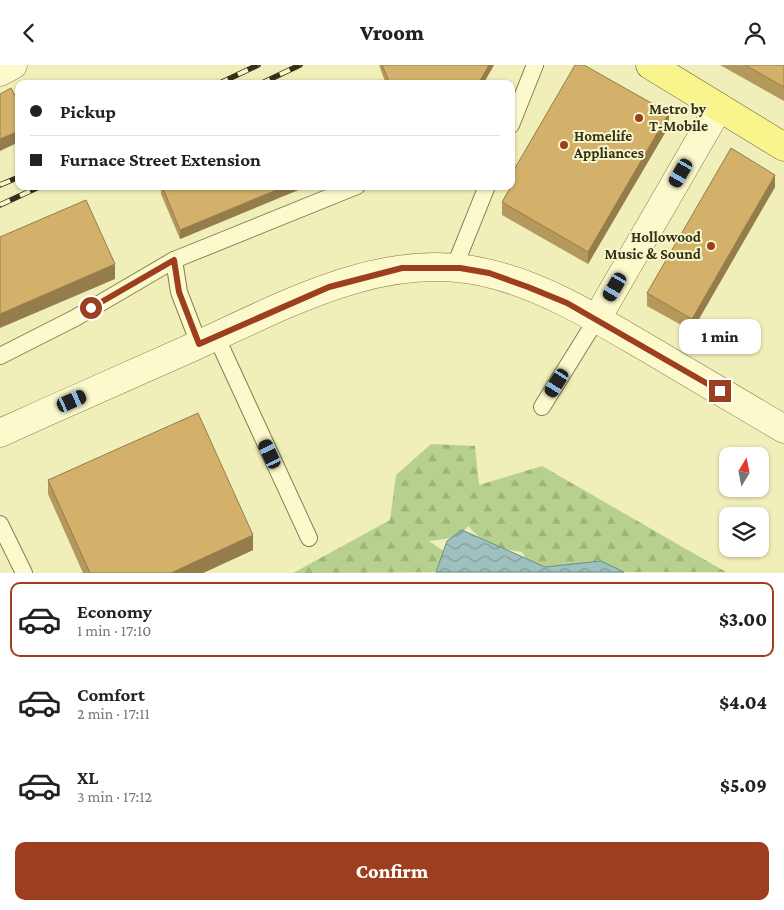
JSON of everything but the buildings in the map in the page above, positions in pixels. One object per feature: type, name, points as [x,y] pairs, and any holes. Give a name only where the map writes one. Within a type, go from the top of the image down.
[{"type":"main road","points":[[650,65],[784,147]]},
{"type":"street","points":[[0,72],[13,65]]},
{"type":"street","points":[[596,319],[718,107]]},
{"type":"street","points":[[0,433],[329,287],[402,268],[454,268],[489,273],[567,303],[784,429]]},
{"type":"lane","points":[[515,115],[535,65]]},
{"type":"lane","points":[[0,356],[75,318],[174,260],[347,190]]},
{"type":"lane","points":[[454,268],[485,190]]},
{"type":"lane","points":[[174,260],[179,292],[207,340],[309,538]]},
{"type":"lane","points":[[542,407],[596,319]]},
{"type":"lane","points":[[0,524],[24,573]]},
{"type":"green space","points":[[431,444],[475,446],[479,485],[542,466],[726,572],[615,572],[598,560],[581,572],[531,568],[522,552],[498,548],[479,537],[468,526],[459,537],[429,541],[458,561],[461,572],[293,573],[390,520],[396,475]]},
{"type":"water","points":[[462,530],[545,567],[601,561],[624,572],[436,572],[447,541]]},
{"type":"railway","points":[[226,80],[258,65]]},
{"type":"railway","points":[[268,80],[300,65]]},
{"type":"railway","points":[[0,185],[15,179]]},
{"type":"railway","points":[[0,205],[32,190]]},
{"type":"place","name":"Metro by T-Mobile","points":[[639,118]]},
{"type":"place","name":"Homelife Appliances","points":[[564,145]]},
{"type":"place","name":"Hollowood Music & Sound","points":[[711,246]]},
{"type":"route","points":[[91,308],[174,260],[179,292],[199,344],[329,287],[402,268],[460,268],[489,273],[567,303],[624,334],[720,391]]}]
